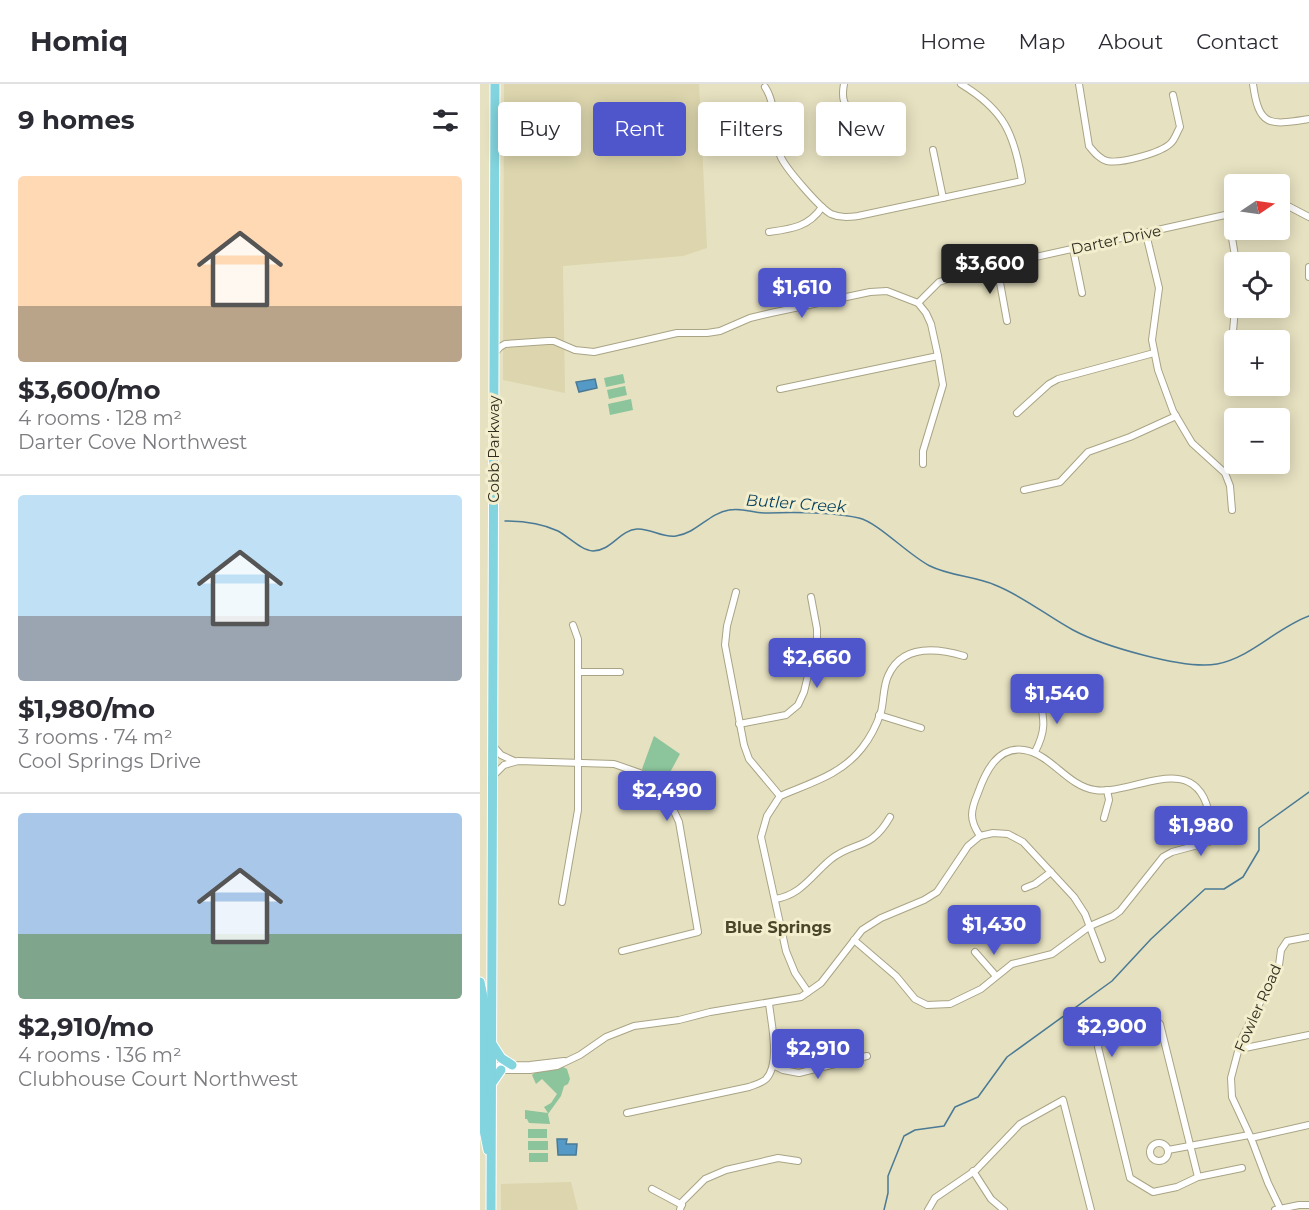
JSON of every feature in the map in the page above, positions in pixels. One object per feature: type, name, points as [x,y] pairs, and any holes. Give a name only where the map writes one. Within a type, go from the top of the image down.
[{"type":"main road","name":"Cobb Parkway","points":[[491,1210],[491,1085],[488,1068],[492,1043],[495,84]]},
{"type":"main road","points":[[480,982],[484,1002],[488,1068],[484,1135],[491,1158]]},
{"type":"main road","points":[[492,1043],[501,1058],[512,1065]]},
{"type":"street","points":[[844,84],[842,96],[844,102]]},
{"type":"street","points":[[765,87],[771,97],[780,154],[790,172],[822,207],[830,214],[842,218],[1022,181],[1013,140],[997,111],[962,84]]},
{"type":"street","points":[[1078,84],[1089,146],[1095,154],[1107,161],[1135,159],[1165,148],[1171,143],[1180,127],[1173,95]]},
{"type":"street","points":[[1253,84],[1259,111],[1263,117],[1279,123],[1309,119]]},
{"type":"street","points":[[933,150],[943,198]]},
{"type":"street","points":[[769,232],[804,225],[822,207]]},
{"type":"street","points":[[1290,207],[1309,217]]},
{"type":"street","name":"Darter Drive","points":[[918,303],[939,282],[968,272],[1224,215]]},
{"type":"street","points":[[1146,234],[1159,288],[1152,340],[1154,353],[1176,416],[1192,444],[1225,473],[1230,486],[1232,510]]},
{"type":"street","points":[[1073,249],[1082,293]]},
{"type":"street","points":[[996,266],[1007,321]]},
{"type":"street","points":[[1309,267],[1309,277]]},
{"type":"street","points":[[494,355],[505,344],[541,341],[554,341],[575,350],[594,352],[677,333],[720,331],[760,315],[870,292],[887,291],[918,303],[931,324],[938,356],[943,385],[923,451],[923,464]]},
{"type":"street","points":[[1017,413],[1049,384],[1058,379],[1154,353]]},
{"type":"street","points":[[780,389],[938,356]]},
{"type":"street","points":[[1024,490],[1060,482],[1088,452],[1130,437],[1176,416]]},
{"type":"street","points":[[736,592],[727,626],[725,645],[739,723],[749,759],[780,796]]},
{"type":"street","points":[[739,723],[786,715],[798,705],[804,692],[817,638],[811,597]]},
{"type":"street","points":[[562,902],[577,826],[578,639],[573,625]]},
{"type":"street","points":[[808,992],[795,973],[786,951],[761,837],[767,816],[780,796],[824,778],[850,760],[861,748],[879,715],[888,674],[897,663],[908,655],[937,649],[964,656]]},
{"type":"street","points":[[578,672],[620,672]]},
{"type":"street","points":[[1035,752],[1045,724],[1039,694]]},
{"type":"street","points":[[879,715],[921,728]]},
{"type":"street","points":[[493,745],[501,755],[518,761]]},
{"type":"street","points":[[855,940],[896,976],[915,999],[927,1005],[951,1004],[981,988],[1012,964],[1052,954],[1090,926],[1113,916],[1120,911],[1163,857],[1172,852],[1209,842],[1214,837],[1206,802],[1196,788],[1182,780],[1162,779],[1107,790],[1093,790],[1085,788],[1035,752],[1021,749],[1002,755],[991,765],[980,788],[972,811],[972,818],[980,837]]},
{"type":"street","points":[[493,777],[504,765],[518,761],[614,764],[633,769],[648,777],[668,798],[679,822],[698,932],[622,951]]},
{"type":"street","points":[[1104,818],[1109,800],[1107,790]]},
{"type":"street","points":[[775,899],[794,894],[832,858],[877,836],[890,818]]},
{"type":"street","points":[[488,1068],[543,1069],[557,1066],[627,1027],[679,1020],[719,1010],[801,997],[821,982],[862,930],[881,918],[937,892],[968,846],[980,837],[999,832],[1016,837],[1031,848],[1074,897],[1085,914],[1102,959]]},
{"type":"street","points":[[1025,888],[1035,884],[1051,872]]},
{"type":"street","name":"Fowler Road","points":[[1279,1210],[1232,1097],[1231,1078],[1241,1040],[1279,965],[1281,950],[1287,941],[1309,937]]},
{"type":"street","points":[[975,952],[996,976]]},
{"type":"street","points":[[627,1113],[749,1087],[764,1081],[772,1070],[774,1048],[769,1003]]},
{"type":"street","points":[[1198,1177],[1160,1024],[1151,1019],[1106,1031],[1098,1047],[1128,1175],[1153,1192],[1177,1187],[1198,1177],[1242,1168]]},
{"type":"street","points":[[1240,1049],[1309,1035]]},
{"type":"street","points":[[772,1065],[799,1073],[867,1056]]},
{"type":"street","points":[[488,1068],[568,1060]]},
{"type":"street","points":[[928,1210],[935,1198],[973,1171],[1020,1124],[1063,1100],[1091,1210]]},
{"type":"street","points":[[1168,1150],[1309,1125]]},
{"type":"street","points":[[652,1189],[681,1207],[705,1179],[726,1170],[778,1158],[798,1161]]},
{"type":"street","points":[[973,1171],[992,1198],[1004,1210]]},
{"type":"street","points":[[1279,1210],[1309,1205]]},
{"type":"shaded area","points":[[504,84],[699,84],[698,156],[703,156],[707,248],[683,256],[563,266],[565,393],[503,380],[504,156],[581,156],[581,102],[504,102]]},
{"type":"shaded area","points":[[571,1182],[578,1210],[501,1210],[501,1184]]},
{"type":"green space","points":[[623,374],[625,383],[606,387],[604,378]]},
{"type":"green space","points":[[625,386],[627,395],[609,399],[607,390]]},
{"type":"green space","points":[[631,399],[633,410],[610,415],[608,404]]},
{"type":"green space","points":[[654,736],[680,754],[661,789],[642,769]]},
{"type":"green space","points":[[563,1067],[567,1069],[570,1079],[548,1114],[550,1124],[529,1123],[525,1119],[525,1110],[548,1113],[544,1107],[551,1103],[557,1094],[542,1079],[536,1084],[532,1075],[536,1072]]},
{"type":"green space","points":[[528,1129],[547,1129],[547,1138],[528,1138]]},
{"type":"green space","points":[[528,1141],[548,1141],[548,1150],[528,1150]]},
{"type":"green space","points":[[529,1153],[548,1153],[548,1162],[529,1162]]},
{"type":"water","points":[[595,379],[597,388],[579,392],[576,382]]},
{"type":"water","points":[[557,1139],[567,1139],[566,1144],[577,1144],[576,1155],[558,1155]]},
{"type":"waterway","name":"Butler Creek","points":[[505,521],[545,526],[593,551],[605,548],[631,530],[647,530],[671,536],[683,534],[715,515],[734,509],[764,513],[825,514],[859,518],[875,526],[930,566],[987,582],[1005,590],[1086,636],[1144,655],[1185,663],[1203,665],[1230,660],[1309,616]]},
{"type":"waterway","points":[[884,1210],[888,1193],[888,1176],[904,1136],[915,1130],[944,1126],[955,1107],[978,1097],[1007,1057],[1112,981],[1151,939],[1205,889],[1224,889],[1243,877],[1259,850],[1259,828],[1309,792]]},
{"type":"district","name":"Blue Springs","points":[[778,927]]}]
